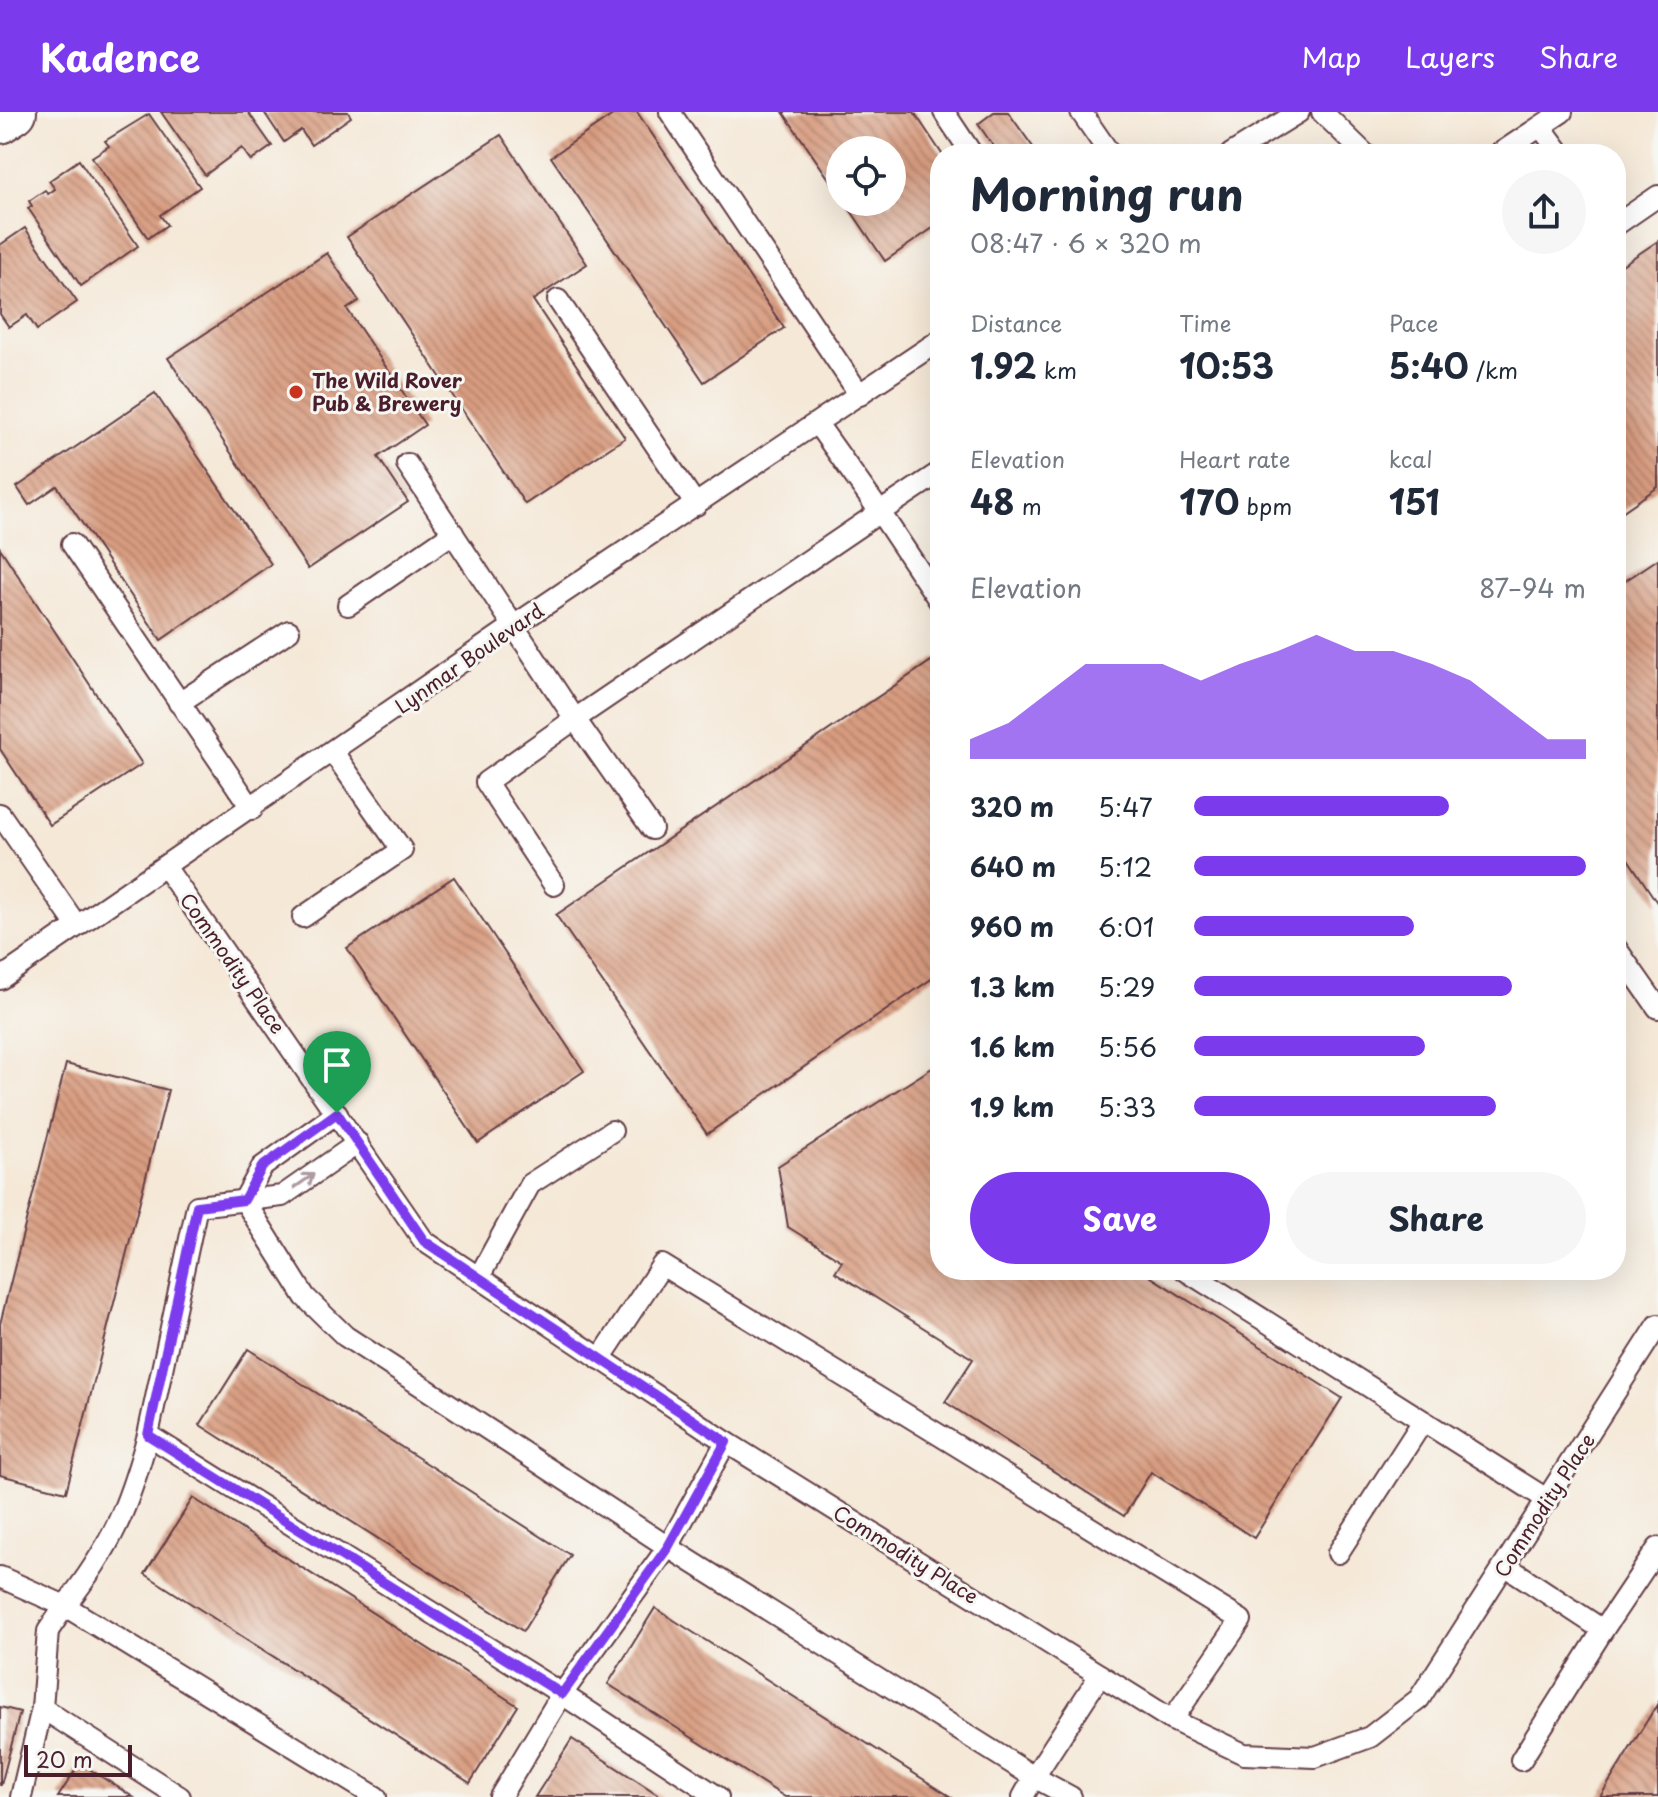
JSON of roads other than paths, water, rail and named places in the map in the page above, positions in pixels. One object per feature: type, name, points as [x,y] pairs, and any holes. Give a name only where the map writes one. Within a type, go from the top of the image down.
[{"type":"street","points":[[0,122],[15,112]]},
{"type":"lane","points":[[670,112],[860,395]]},
{"type":"lane","points":[[944,112],[965,144]]},
{"type":"lane","points":[[1081,112],[1103,144]]},
{"type":"lane","points":[[1262,144],[1299,112]]},
{"type":"lane","points":[[1322,112],[1355,144]]},
{"type":"lane","points":[[1515,144],[1562,112]]},
{"type":"lane","points":[[1541,127],[1554,144]]},
{"type":"lane","points":[[1626,218],[1658,196]]},
{"type":"lane","points":[[558,300],[696,505]]},
{"type":"lane","name":"Lynmar Boulevard","points":[[0,979],[252,809],[515,625],[818,425],[930,347]]},
{"type":"lane","points":[[818,425],[930,587]]},
{"type":"lane","points":[[407,464],[575,719],[652,829]]},
{"type":"lane","points":[[554,885],[486,782],[930,479]]},
{"type":"lane","points":[[348,605],[453,533]]},
{"type":"lane","points":[[72,544],[252,809]]},
{"type":"lane","points":[[179,703],[289,631]]},
{"type":"lane","points":[[303,917],[402,850],[333,752]]},
{"type":"lane","points":[[0,814],[77,926]]},
{"type":"lane","name":"Commodity Place","points":[[166,868],[424,1241],[726,1442],[1172,1720],[1244,1754],[1315,1757],[1370,1737],[1419,1699],[1658,1325]]},
{"type":"lane","points":[[1626,962],[1658,1008]]},
{"type":"lane","points":[[244,1200],[262,1167],[337,1113]]},
{"type":"lane","points":[[479,1277],[530,1184],[612,1131]]},
{"type":"lane","points":[[21,1797],[42,1708],[48,1631],[96,1567],[129,1505],[148,1435],[197,1206],[282,1196],[358,1143]]},
{"type":"lane","points":[[244,1200],[305,1297],[345,1336],[668,1547],[1034,1777],[1071,1797]]},
{"type":"lane","points":[[600,1359],[662,1265],[1241,1620],[1172,1720]]},
{"type":"lane","points":[[1201,1280],[1548,1500]]},
{"type":"lane","points":[[1338,1553],[1423,1421]]},
{"type":"lane","points":[[148,1435],[562,1694],[718,1797]]},
{"type":"lane","points":[[500,1797],[562,1694],[668,1547],[726,1442]]},
{"type":"lane","points":[[1521,1760],[1658,1548]]},
{"type":"lane","points":[[1506,1566],[1603,1630]]},
{"type":"lane","points":[[0,1577],[65,1606],[376,1797]]},
{"type":"lane","points":[[1023,1797],[1100,1675]]},
{"type":"lane","points":[[42,1708],[180,1797]]},
{"type":"place","name":"The Wild Rover Pub & Brewery","points":[[296,392]]}]
